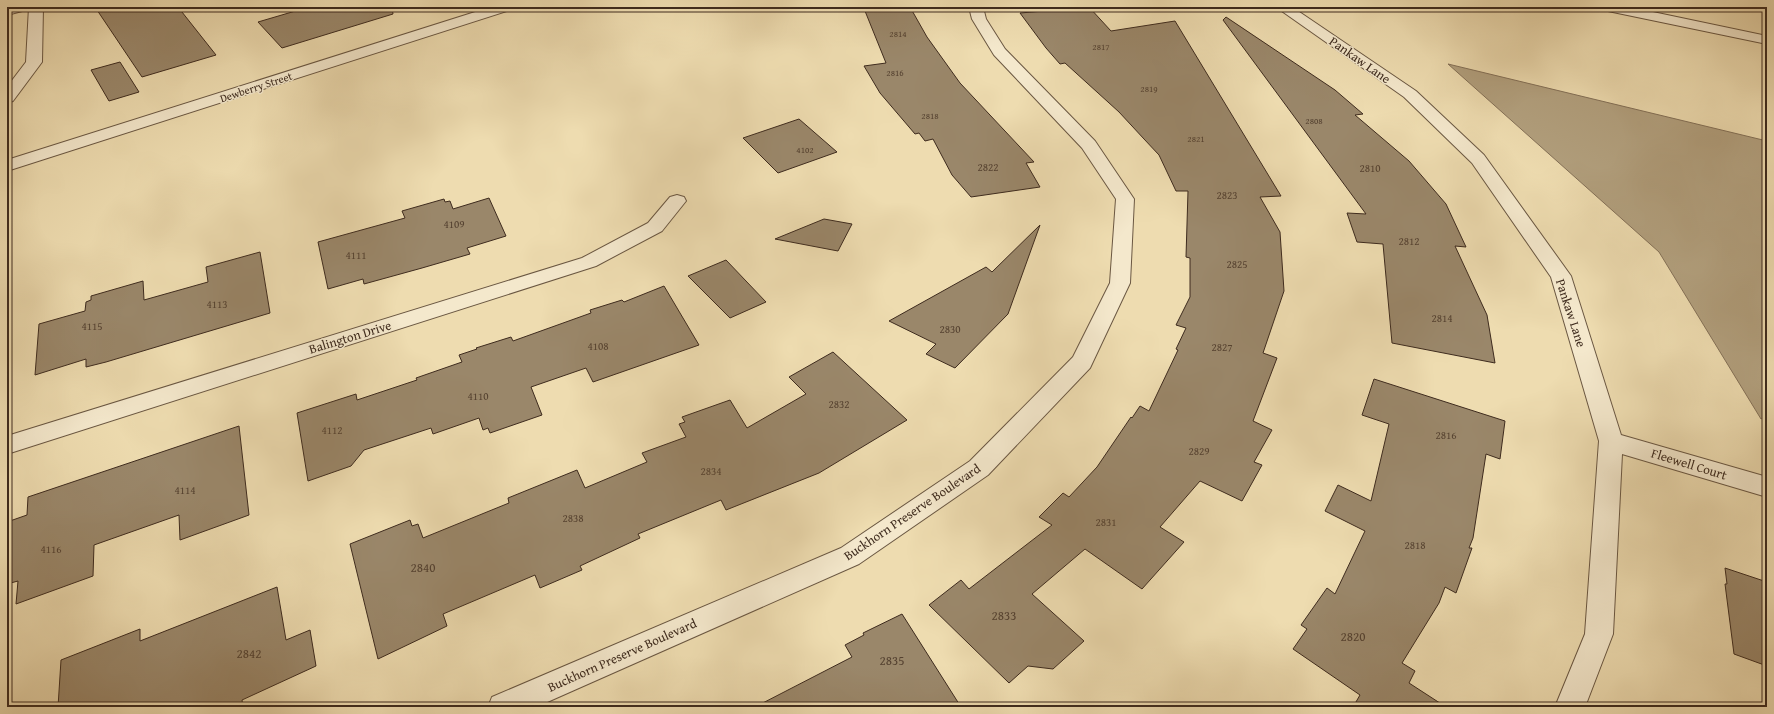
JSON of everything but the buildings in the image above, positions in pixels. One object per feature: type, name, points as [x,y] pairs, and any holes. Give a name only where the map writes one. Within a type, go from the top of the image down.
[{"type":"street","points":[[7,11],[21,7]]},
{"type":"street","points":[[7,98],[34,62],[36,7]]},
{"type":"street","name":"Dewberry Street","points":[[7,166],[505,7]]},
{"type":"street","name":"Buckhorn Preserve Boulevard","points":[[503,707],[850,556],[979,468],[1082,362],[1120,283],[1125,199],[1089,145],[999,52],[979,19],[976,7]]},
{"type":"street","name":"Pankaw Lane","points":[[1283,7],[1410,94],[1478,159],[1560,276],[1611,441],[1599,634],[1570,707]]},
{"type":"street","points":[[1608,7],[1767,40]]},
{"type":"street","name":"Balington Drive","points":[[7,445],[589,262],[655,227],[677,201]]},
{"type":"street","name":"Fleewell Court","points":[[1611,441],[1767,487]]},
{"type":"shaded area","points":[[1448,64],[1767,141],[1767,416],[1761,419],[1659,252]]}]
